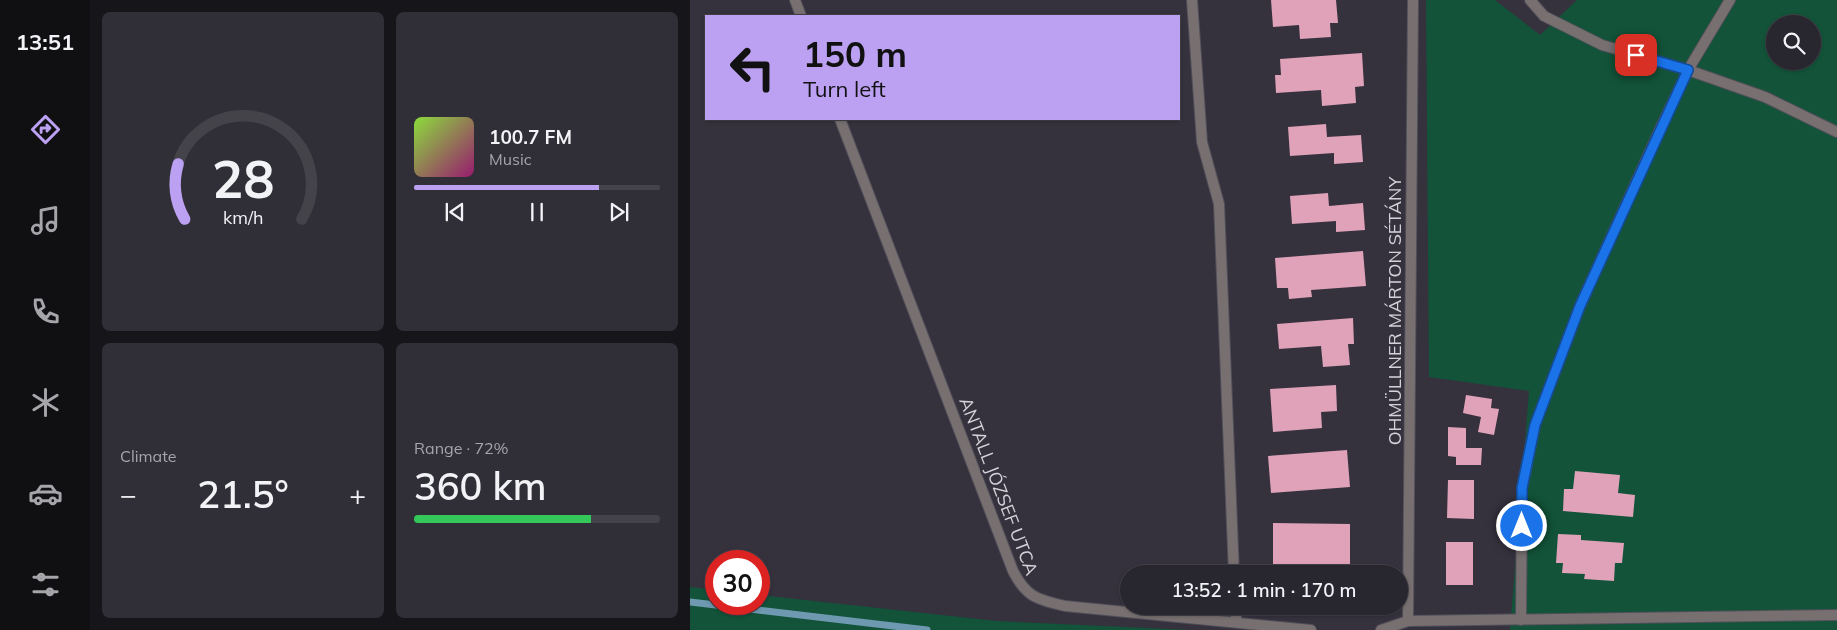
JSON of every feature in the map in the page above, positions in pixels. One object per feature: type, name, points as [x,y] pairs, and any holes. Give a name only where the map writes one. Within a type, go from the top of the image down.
[{"type":"street","points":[[795,0],[802,15]]},
{"type":"street","points":[[1192,0],[1202,142],[1219,204],[1234,565]]},
{"type":"street","name":"OHMÜLLNER MÁRTON SÉTÁNY","points":[[1408,621],[1413,0]]},
{"type":"street","points":[[1530,0],[1544,16],[1602,45],[1688,70],[1765,96],[1837,132]]},
{"type":"street","points":[[1522,620],[1522,488],[1535,425],[1580,306],[1688,70],[1730,0]]},
{"type":"street","name":"ANTALL JÓZSEF UTCA","points":[[840,120],[1021,588],[1032,596],[1065,606],[1312,630]]},
{"type":"street","points":[[1236,615],[1236,622]]},
{"type":"street","points":[[1381,630],[1408,621],[1837,615]]},
{"type":"green space","points":[[1426,0],[1495,0],[1540,35],[1577,0],[1837,0],[1837,630],[1510,630],[1529,391],[1429,377]]},
{"type":"green space","points":[[690,587],[705,589],[705,615],[770,615],[770,596],[996,621],[1191,630],[690,630]]},
{"type":"building","points":[[1271,0],[1336,0],[1338,23],[1330,23],[1331,37],[1300,39],[1299,25],[1273,27]]},
{"type":"building","points":[[1362,53],[1364,86],[1355,87],[1356,103],[1322,106],[1321,90],[1276,93],[1275,75],[1281,75],[1280,59]]},
{"type":"building","points":[[1326,124],[1327,137],[1361,135],[1363,162],[1334,164],[1334,153],[1290,156],[1288,127]]},
{"type":"building","points":[[1328,193],[1329,206],[1363,203],[1365,230],[1336,232],[1336,221],[1292,224],[1290,196]]},
{"type":"building","points":[[1363,251],[1366,286],[1311,290],[1312,297],[1289,299],[1288,288],[1277,288],[1275,258]]},
{"type":"building","points":[[1353,318],[1354,344],[1348,344],[1350,365],[1323,367],[1321,346],[1279,349],[1277,324]]},
{"type":"building","points":[[1336,385],[1337,411],[1321,412],[1322,428],[1273,432],[1270,389]]},
{"type":"building","points":[[1466,395],[1492,399],[1491,408],[1499,409],[1494,435],[1478,432],[1481,417],[1463,413]]},
{"type":"building","points":[[1448,427],[1466,428],[1466,448],[1482,448],[1481,465],[1456,465],[1456,457],[1448,456]]},
{"type":"building","points":[[1347,450],[1350,487],[1271,493],[1268,456]]},
{"type":"building","points":[[1575,471],[1620,475],[1618,493],[1635,495],[1633,517],[1563,511],[1564,489],[1573,489]]},
{"type":"building","points":[[1448,480],[1474,480],[1474,519],[1447,518]]},
{"type":"building","points":[[1273,523],[1350,524],[1350,565],[1273,564]]},
{"type":"building","points":[[1558,534],[1581,535],[1581,540],[1624,543],[1622,563],[1615,563],[1614,581],[1584,579],[1585,574],[1562,573],[1563,563],[1556,563]]},
{"type":"building","points":[[1446,542],[1473,542],[1473,585],[1446,585]]},
{"type":"waterway","points":[[690,602],[927,630]]},
{"type":"route","points":[[1522,526],[1522,488],[1535,425],[1580,306],[1688,70],[1636,55]]}]
